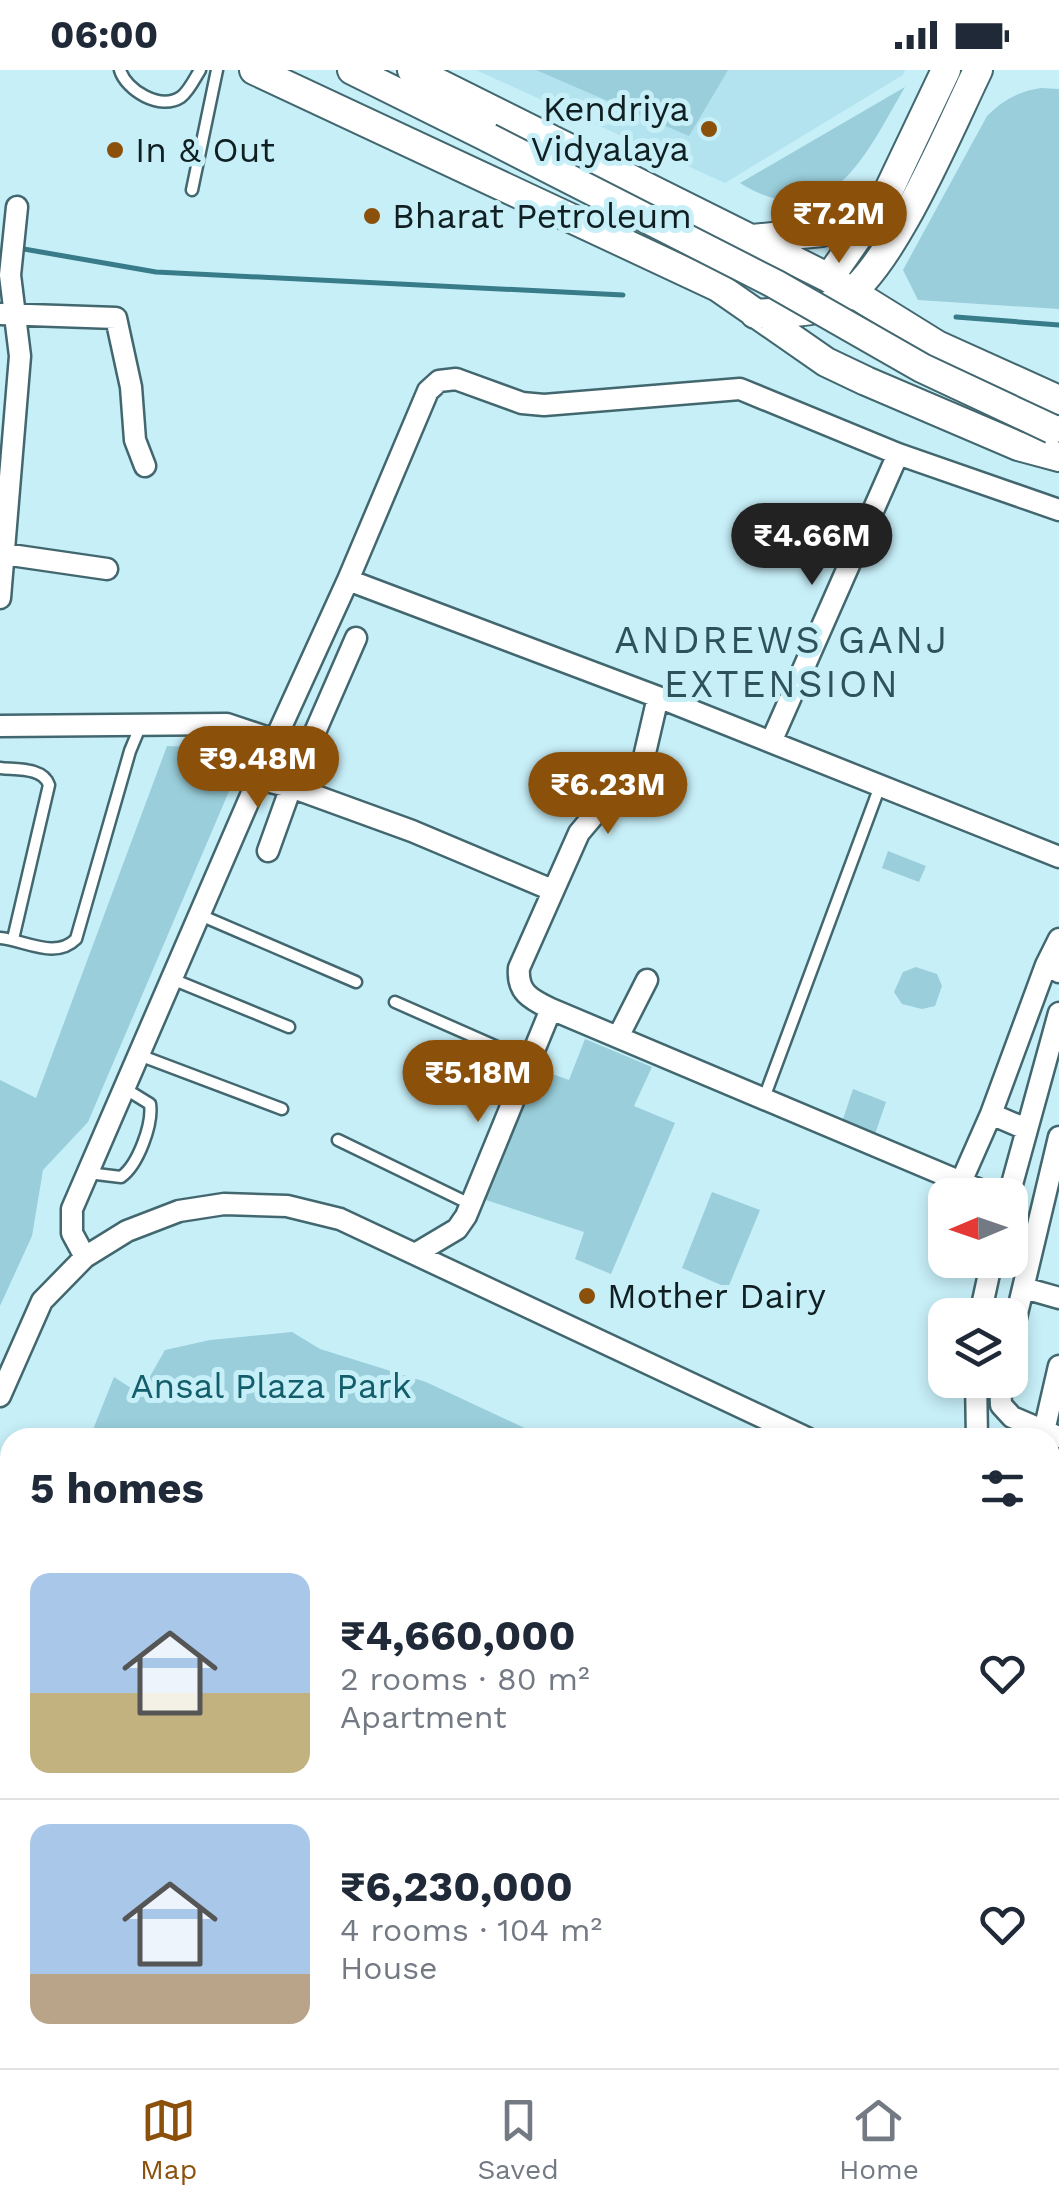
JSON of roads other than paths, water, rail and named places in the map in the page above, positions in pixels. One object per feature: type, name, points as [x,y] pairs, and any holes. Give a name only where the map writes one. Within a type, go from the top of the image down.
[{"type":"main road","points":[[254,70],[718,287],[826,362],[1018,446],[1059,457]]},
{"type":"main road","points":[[352,70],[775,284],[922,368],[1055,430]]},
{"type":"main road","points":[[412,70],[841,285],[937,345],[1059,400]]},
{"type":"main road","points":[[841,285],[946,70]]},
{"type":"main road","points":[[896,320],[882,298],[881,260],[978,70]]},
{"type":"main road","points":[[746,240],[822,232],[886,196]]},
{"type":"main road","points":[[755,314],[814,310],[841,285],[881,260]]},
{"type":"main road","points":[[866,381],[896,320]]},
{"type":"street","points":[[0,598],[20,356],[7,314],[16,207]]},
{"type":"street","points":[[7,314],[116,318],[131,387],[137,450],[145,466]]},
{"type":"street","points":[[85,1258],[72,1233],[72,1209],[428,391],[439,381],[456,379],[522,403],[544,405],[740,389],[898,454],[1059,510]]},
{"type":"street","points":[[771,742],[898,454]]},
{"type":"street","points":[[4,554],[107,569]]},
{"type":"street","points":[[348,580],[658,697],[1059,858]]},
{"type":"street","points":[[268,851],[291,787],[356,638]]},
{"type":"street","points":[[658,697],[638,782],[595,814],[579,832],[519,968],[518,982],[530,999],[550,1009],[952,1178]]},
{"type":"street","points":[[0,726],[227,724],[274,740]]},
{"type":"street","points":[[259,779],[412,831],[552,890]]},
{"type":"street","points":[[963,1178],[1053,969],[1059,939]]},
{"type":"street","points":[[618,1037],[647,980]]},
{"type":"street","points":[[415,1254],[457,1229],[471,1205],[550,1009]]},
{"type":"street","points":[[1013,1178],[1059,1013]]},
{"type":"street","points":[[991,1114],[1026,1128]]},
{"type":"street","points":[[1021,1298],[1059,1137]]},
{"type":"street","points":[[0,1396],[42,1301],[85,1258],[127,1231],[178,1211],[224,1204],[287,1206],[340,1219],[786,1428]]},
{"type":"street","points":[[1024,1288],[1059,1298]]},
{"type":"street","points":[[1053,1428],[1059,1366]]},
{"type":"street","points":[[976,1398],[977,1428]]},
{"type":"street","points":[[1001,1398],[1001,1406],[1012,1417],[1038,1428]]},
{"type":"lane","points":[[120,70],[126,84],[135,91],[164,102],[185,94],[200,70]]},
{"type":"lane","points":[[192,190],[217,70]]},
{"type":"lane","points":[[0,938],[57,949],[76,940],[140,726]]},
{"type":"lane","points":[[0,768],[41,773],[48,778],[49,785],[13,940]]},
{"type":"lane","points":[[764,1099],[880,786]]},
{"type":"lane","points":[[200,915],[356,982]]},
{"type":"lane","points":[[172,978],[289,1027]]},
{"type":"lane","points":[[395,1002],[530,1062]]},
{"type":"lane","points":[[138,1055],[282,1109]]},
{"type":"lane","points":[[87,1173],[120,1177],[134,1160],[151,1113],[150,1104],[124,1088]]},
{"type":"lane","points":[[338,1140],[471,1205]]},
{"type":"waterway","points":[[18,248],[156,272],[623,295]]},
{"type":"waterway","points":[[956,317],[1059,325]]},
{"type":"place","name":"Kendriya Vidyalaya","points":[[709,129]]},
{"type":"place","name":"In & Out","points":[[115,150]]},
{"type":"place","name":"Bharat Petroleum","points":[[372,216]]},
{"type":"place","name":"Mother Dairy","points":[[587,1296]]},
{"type":"district","name":"ANDREWS GANJ EXTENSION","points":[[782,662]]},
{"type":"park label","name":"Ansal Plaza Park","points":[[271,1386]]}]
